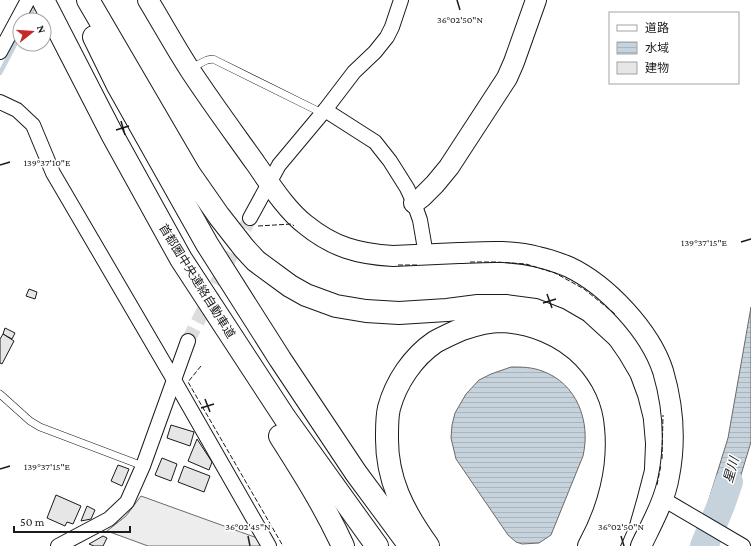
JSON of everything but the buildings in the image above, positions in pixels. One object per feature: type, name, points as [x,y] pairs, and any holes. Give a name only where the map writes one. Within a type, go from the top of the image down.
[{"type":"highway","name":"首都圏中央連絡自動車道","points":[[43,0],[117,143],[182,259],[285,418],[376,546]]},
{"type":"highway","points":[[76,0],[117,84],[207,244],[339,448],[410,546]]},
{"type":"highway","points":[[88,0],[193,180],[244,248],[256,261],[290,286],[306,295],[336,306],[366,311],[399,313],[447,310],[478,306],[506,306],[535,310],[558,319],[577,330],[601,352],[620,382],[627,401],[632,421],[634,444],[633,468],[626,496],[618,524],[608,546]]},
{"type":"highway","points":[[428,546],[409,517],[394,485],[387,447],[389,409],[401,379],[412,364],[435,342],[471,326],[499,321],[512,322],[539,329],[566,341],[591,364],[608,391],[615,415],[617,439],[616,461],[611,491],[603,515],[589,546]]},
{"type":"highway","points":[[254,371],[265,414],[305,475],[343,546]]},
{"type":"street","points":[[0,52],[28,0]]},
{"type":"street","points":[[148,0],[189,69],[287,207],[305,225],[324,238],[351,250],[376,255],[426,255],[492,251],[521,253],[537,256],[570,268],[581,274],[605,291],[628,313],[648,340],[656,356],[662,370],[670,400],[672,415],[673,443],[669,477],[670,503],[641,546]]},
{"type":"street","points":[[250,218],[279,165],[354,72],[375,52],[387,37],[401,0]]},
{"type":"street","points":[[414,202],[422,197],[449,167],[507,78],[536,0]]},
{"type":"street","points":[[0,102],[17,110],[33,125],[53,173],[269,546]]},
{"type":"street","points":[[323,112],[375,142],[390,161],[414,202],[420,220],[426,255]]},
{"type":"street","points":[[58,546],[109,519],[127,502],[143,466],[188,341]]},
{"type":"street","points":[[670,503],[743,546]]},
{"type":"lane","points":[[189,69],[207,60],[213,59],[316,110],[323,112]]},
{"type":"lane","points":[[0,394],[30,421],[40,427],[143,466]]},
{"type":"shaded area","points":[[141,496],[260,539],[264,546],[148,546],[107,531],[126,516]]},
{"type":"water","points":[[751,307],[751,442],[726,524],[705,512],[728,438]]},
{"type":"water","points":[[511,367],[538,370],[554,377],[572,394],[579,405],[583,417],[585,443],[583,456],[551,535],[539,543],[522,544],[516,542],[508,535],[456,459],[451,438],[455,413],[466,394],[479,380]]},
{"type":"water","points":[[697,532],[719,544],[718,546],[691,546]]},
{"type":"waterway","points":[[32,12],[36,3]]},
{"type":"waterway","points":[[0,73],[12,50]]},
{"type":"waterway","name":"星川","points":[[704,546],[729,482]]},
{"type":"tunnel","points":[[188,341],[250,218]]},
{"type":"fence","points":[[258,226],[292,224],[294,226]]},
{"type":"fence","points":[[470,262],[526,264],[555,273],[584,289],[615,314]]},
{"type":"fence","points":[[398,265],[418,265]]},
{"type":"fence","points":[[201,366],[188,382],[283,546]]},
{"type":"fence","points":[[662,459],[663,415]]},
{"type":"fence","points":[[657,485],[661,465]]}]
